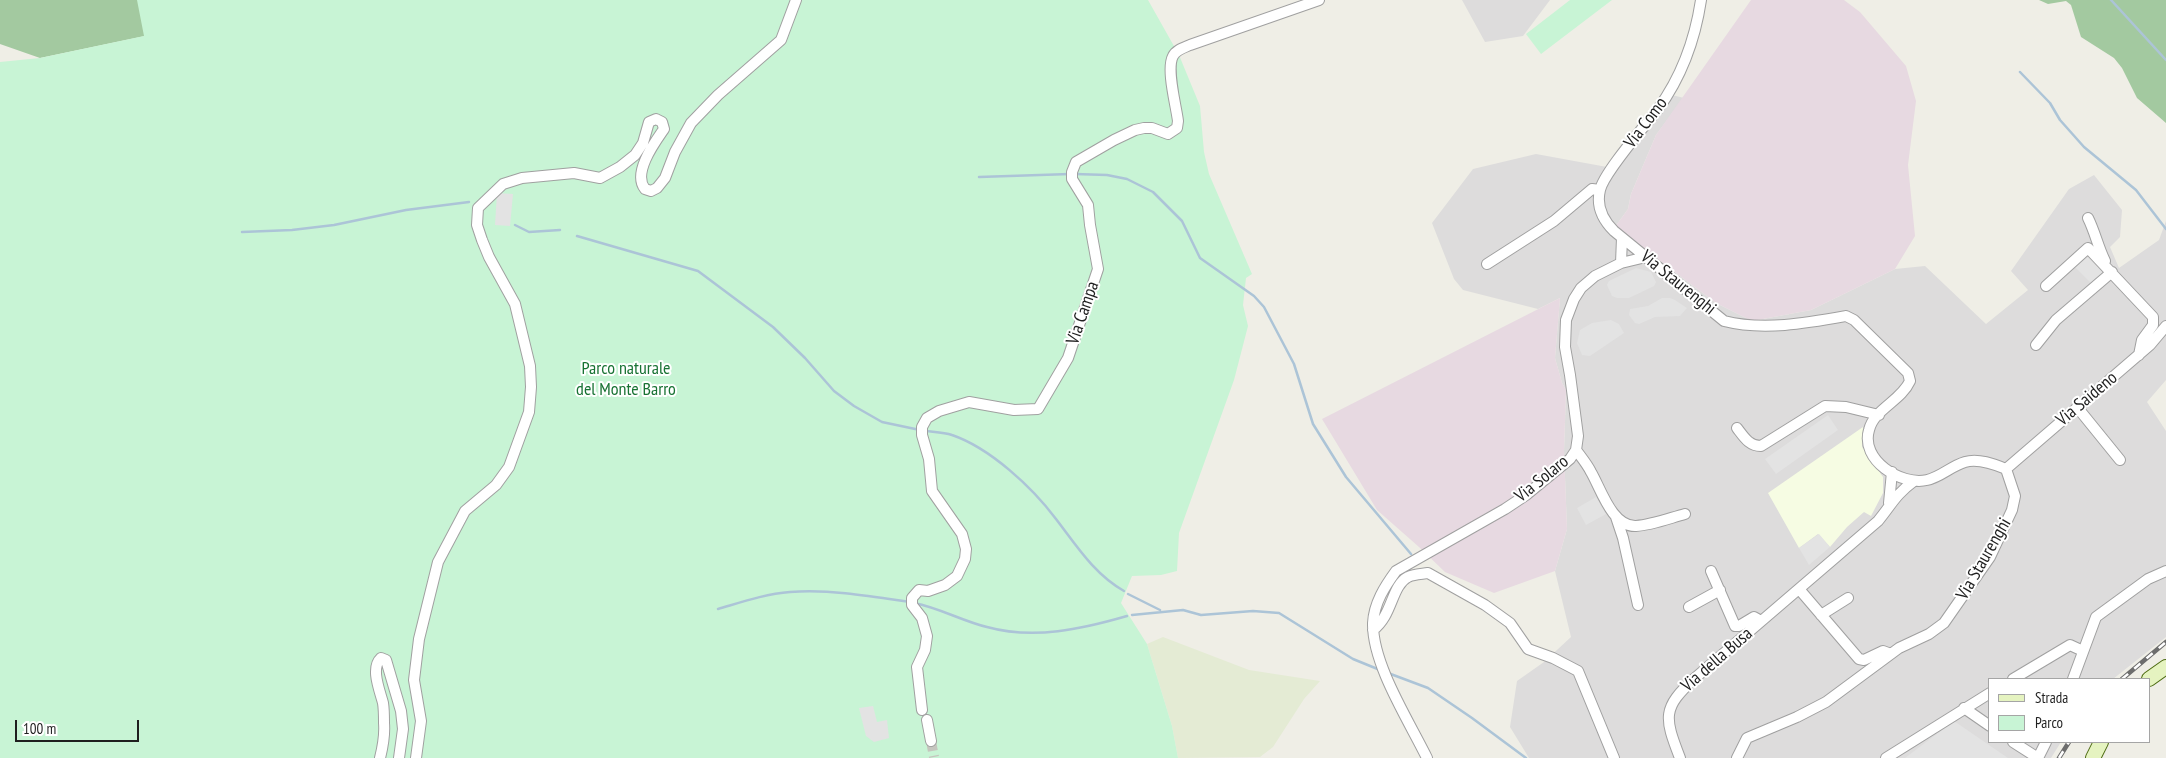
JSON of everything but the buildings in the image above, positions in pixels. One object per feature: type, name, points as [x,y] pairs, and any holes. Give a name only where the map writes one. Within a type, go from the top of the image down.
[{"type":"main road","points":[[2150,678],[2166,666]]},
{"type":"main road","points":[[2093,758],[2100,743]]},
{"type":"street","points":[[416,758],[421,721],[414,680],[420,639],[438,562],[465,511],[496,484],[509,467],[528,412],[531,387],[530,366],[515,304],[489,257],[482,240],[477,225],[478,208],[503,184],[522,178],[574,173],[600,178],[620,167],[635,155],[643,143],[649,122],[656,119],[662,122],[664,129],[649,154],[641,178],[645,188],[651,191],[657,188],[665,178],[675,152],[691,123],[718,95],[781,40],[796,0]]},
{"type":"street","name":"Via Campa","points":[[931,741],[924,715],[917,667],[925,650],[927,636],[922,618],[912,602],[919,590],[928,590],[945,585],[958,576],[965,559],[966,549],[962,534],[932,491],[922,427],[927,418],[939,411],[969,402],[1014,410],[1038,409],[1068,358],[1097,276],[1098,269],[1088,205],[1072,179],[1072,172],[1076,162],[1135,130],[1152,128],[1168,134],[1176,128],[1178,121],[1171,73],[1172,58],[1176,52],[1190,45],[1318,0]]},
{"type":"street","name":"Via Como","points":[[1600,190],[1630,143],[1671,89],[1688,57],[1701,0]]},
{"type":"street","points":[[1487,264],[1554,221],[1592,189],[1600,190],[1599,205],[1604,221],[1622,238],[1621,263]]},
{"type":"street","points":[[2088,218],[2095,231],[2095,241],[2110,270]]},
{"type":"street","name":"Via Staurenghi","points":[[1622,238],[1724,321],[1741,325],[1778,325],[1846,316],[1854,320],[1908,373],[1910,381],[1907,389],[1879,415],[1869,429],[1867,440],[1870,450],[1878,462],[1902,479],[1914,481]]},
{"type":"street","points":[[2046,286],[2088,248],[2153,317],[2153,325],[2142,340],[2139,355]]},
{"type":"street","name":"Via Solaro","points":[[1373,626],[1378,603],[1385,587],[1396,571],[1526,495],[1570,459],[1576,450],[1578,436],[1570,375],[1564,347],[1566,320],[1574,299],[1581,288],[1595,276],[1621,263],[1646,256]]},
{"type":"street","points":[[2036,345],[2056,320],[2110,270]]},
{"type":"street","name":"Via Saideno","points":[[2006,469],[2077,406],[2139,355],[2166,326]]},
{"type":"street","points":[[1738,428],[1748,442],[1755,446],[1761,446],[1825,406],[1846,407],[1879,415]]},
{"type":"street","points":[[2077,406],[2120,460]]},
{"type":"street","points":[[1576,450],[1590,470],[1616,516],[1624,538],[1638,605]]},
{"type":"street","points":[[1914,481],[1926,481],[1966,462],[1994,464],[2006,469]]},
{"type":"street","name":"Via Staurenghi","points":[[1738,758],[1740,749],[1747,738],[1797,717],[1826,702],[1891,654],[1929,634],[1944,623],[1990,557],[2012,510],[2015,496],[2006,469]]},
{"type":"street","points":[[1889,503],[1892,472]]},
{"type":"street","name":"Via della Busa","points":[[1680,758],[1668,718],[1674,699],[1695,678],[1878,521],[1889,503],[1901,490],[1914,481]]},
{"type":"street","points":[[1616,516],[1624,524],[1635,526],[1685,514]]},
{"type":"street","name":"Via della Busa","points":[[1711,571],[1735,626],[1739,626],[1754,616],[1761,621]]},
{"type":"street","points":[[2073,678],[2096,617],[2148,579],[2166,571]]},
{"type":"street","points":[[1427,758],[1380,662],[1374,644],[1373,626],[1382,623],[1392,604],[1395,590],[1408,577],[1428,573],[1485,605],[1510,623],[1528,649],[1553,658],[1578,671],[1614,758]]},
{"type":"street","points":[[1798,589],[1859,659],[1864,660],[1882,651],[1891,654]]},
{"type":"street","points":[[1689,607],[1720,590]]},
{"type":"street","points":[[1821,615],[1848,598]]},
{"type":"street","points":[[2015,678],[2070,644],[2083,651]]},
{"type":"street","points":[[380,758],[384,741],[383,704],[377,676],[378,662],[381,658],[386,660],[401,711],[403,729],[399,758]]},
{"type":"street","points":[[1886,758],[1988,694]]},
{"type":"street","points":[[1964,708],[1988,725]]},
{"type":"street","points":[[2016,743],[2038,758],[2046,743]]},
{"type":"shaded area","points":[[1462,0],[1550,0],[1523,36],[1485,42]]},
{"type":"shaded area","points":[[1751,0],[1844,0],[1860,12],[1906,66],[1916,101],[1908,165],[1915,236],[1895,269],[1811,310],[1752,321],[1716,303],[1615,227],[1628,209],[1631,194],[1656,135]]},
{"type":"shaded area","points":[[1664,93],[1684,98],[1656,135],[1631,194],[1628,209],[1615,227],[1716,303],[1752,321],[1811,310],[1895,269],[1925,266],[1986,324],[2028,290],[2011,271],[2069,189],[2094,175],[2122,210],[2120,237],[2110,247],[2119,268],[2159,240],[2166,221],[2166,380],[2147,402],[2166,431],[2166,637],[2114,678],[1988,678],[1988,743],[2060,743],[2051,758],[1529,758],[1510,727],[1517,681],[1544,662],[1571,637],[1555,571],[1567,529],[1564,451],[1566,390],[1562,383],[1555,358],[1560,298],[1538,309],[1463,290],[1454,279],[1432,223],[1473,169],[1536,154],[1607,167]]},
{"type":"shaded area","points":[[497,193],[513,194],[510,226],[495,225]]},
{"type":"shaded area","points":[[2085,254],[2103,273],[2092,284],[2073,265]]},
{"type":"shaded area","points":[[1636,268],[1651,272],[1656,282],[1654,286],[1629,298],[1612,296],[1607,285],[1609,281]]},
{"type":"shaded area","points":[[1560,298],[1555,358],[1562,383],[1566,390],[1564,451],[1567,529],[1555,571],[1494,593],[1445,572],[1377,510],[1322,419]]},
{"type":"shaded area","points":[[1662,298],[1675,300],[1687,308],[1680,316],[1655,317],[1639,324],[1635,323],[1629,315],[1630,309],[1648,306]]},
{"type":"shaded area","points":[[1611,320],[1619,324],[1624,333],[1590,356],[1582,355],[1577,343],[1580,330],[1592,323]]},
{"type":"shaded area","points":[[1828,415],[1838,430],[1776,474],[1765,459]]},
{"type":"shaded area","points":[[1863,427],[1862,447],[1883,477],[1883,493],[1871,516],[1864,512],[1847,527],[1830,547],[1818,534],[1799,548],[1768,493]]},
{"type":"shaded area","points":[[1596,497],[1606,514],[1586,525],[1577,508]]},
{"type":"shaded area","points":[[1819,534],[1830,547],[1809,565],[1799,548]]},
{"type":"shaded area","points":[[1163,637],[1249,670],[1320,681],[1304,699],[1273,747],[1260,757],[1178,758],[1172,726],[1147,644]]},
{"type":"shaded area","points":[[873,706],[877,722],[887,720],[889,738],[874,742],[866,736],[859,708]]},
{"type":"shaded area","points":[[1954,721],[2008,758],[1905,758]]},
{"type":"green space","points":[[0,0],[195,0],[145,36],[40,58],[0,44]]},
{"type":"green space","name":"Parco naturale del Monte Barro","points":[[137,0],[1148,0],[1179,55],[1200,106],[1204,152],[1209,174],[1252,274],[1246,278],[1243,305],[1248,326],[1234,380],[1179,533],[1177,571],[1161,575],[1132,576],[1121,603],[1147,644],[1172,726],[1178,758],[0,758],[0,62],[40,58],[144,36]]},
{"type":"green space","points":[[1570,0],[1612,0],[1541,54],[1526,34]]},
{"type":"green space","points":[[2039,0],[2166,0],[2166,123],[2137,98],[2122,68],[2114,58],[2081,37],[2071,5],[2066,1],[2048,4]]},
{"type":"waterway","points":[[2111,0],[2166,60]]},
{"type":"waterway","points":[[2020,72],[2050,103],[2060,120],[2084,147],[2136,190],[2166,229]]},
{"type":"waterway","points":[[979,177],[1070,174]]},
{"type":"waterway","points":[[1075,174],[1107,175],[1127,179],[1153,192],[1182,221],[1200,258],[1254,296],[1264,307],[1294,364],[1313,424],[1346,477],[1411,554]]},
{"type":"waterway","points":[[242,232],[292,230],[334,225],[406,210],[469,202]]},
{"type":"waterway","points":[[515,225],[529,232],[560,230]]},
{"type":"waterway","points":[[577,236],[698,271],[773,327],[805,358],[834,391],[854,406],[882,422],[920,430]]},
{"type":"waterway","points":[[926,431],[949,434],[966,441],[981,449],[1009,470],[1035,494],[1095,568],[1124,591]]},
{"type":"waterway","points":[[718,609],[772,595],[805,591],[850,594],[909,602]]},
{"type":"waterway","points":[[1128,594],[1160,610]]},
{"type":"waterway","points":[[914,603],[987,627],[1022,633],[1075,629],[1127,616]]},
{"type":"waterway","points":[[1132,615],[1183,610],[1201,615],[1253,611],[1279,613],[1353,659],[1380,670]]},
{"type":"waterway","points":[[1388,673],[1428,688],[1526,758]]},
{"type":"tunnel","points":[[931,741],[934,757]]},
{"type":"railway","points":[[2123,678],[2166,642]]},
{"type":"railway","points":[[2059,758],[2068,743]]}]
